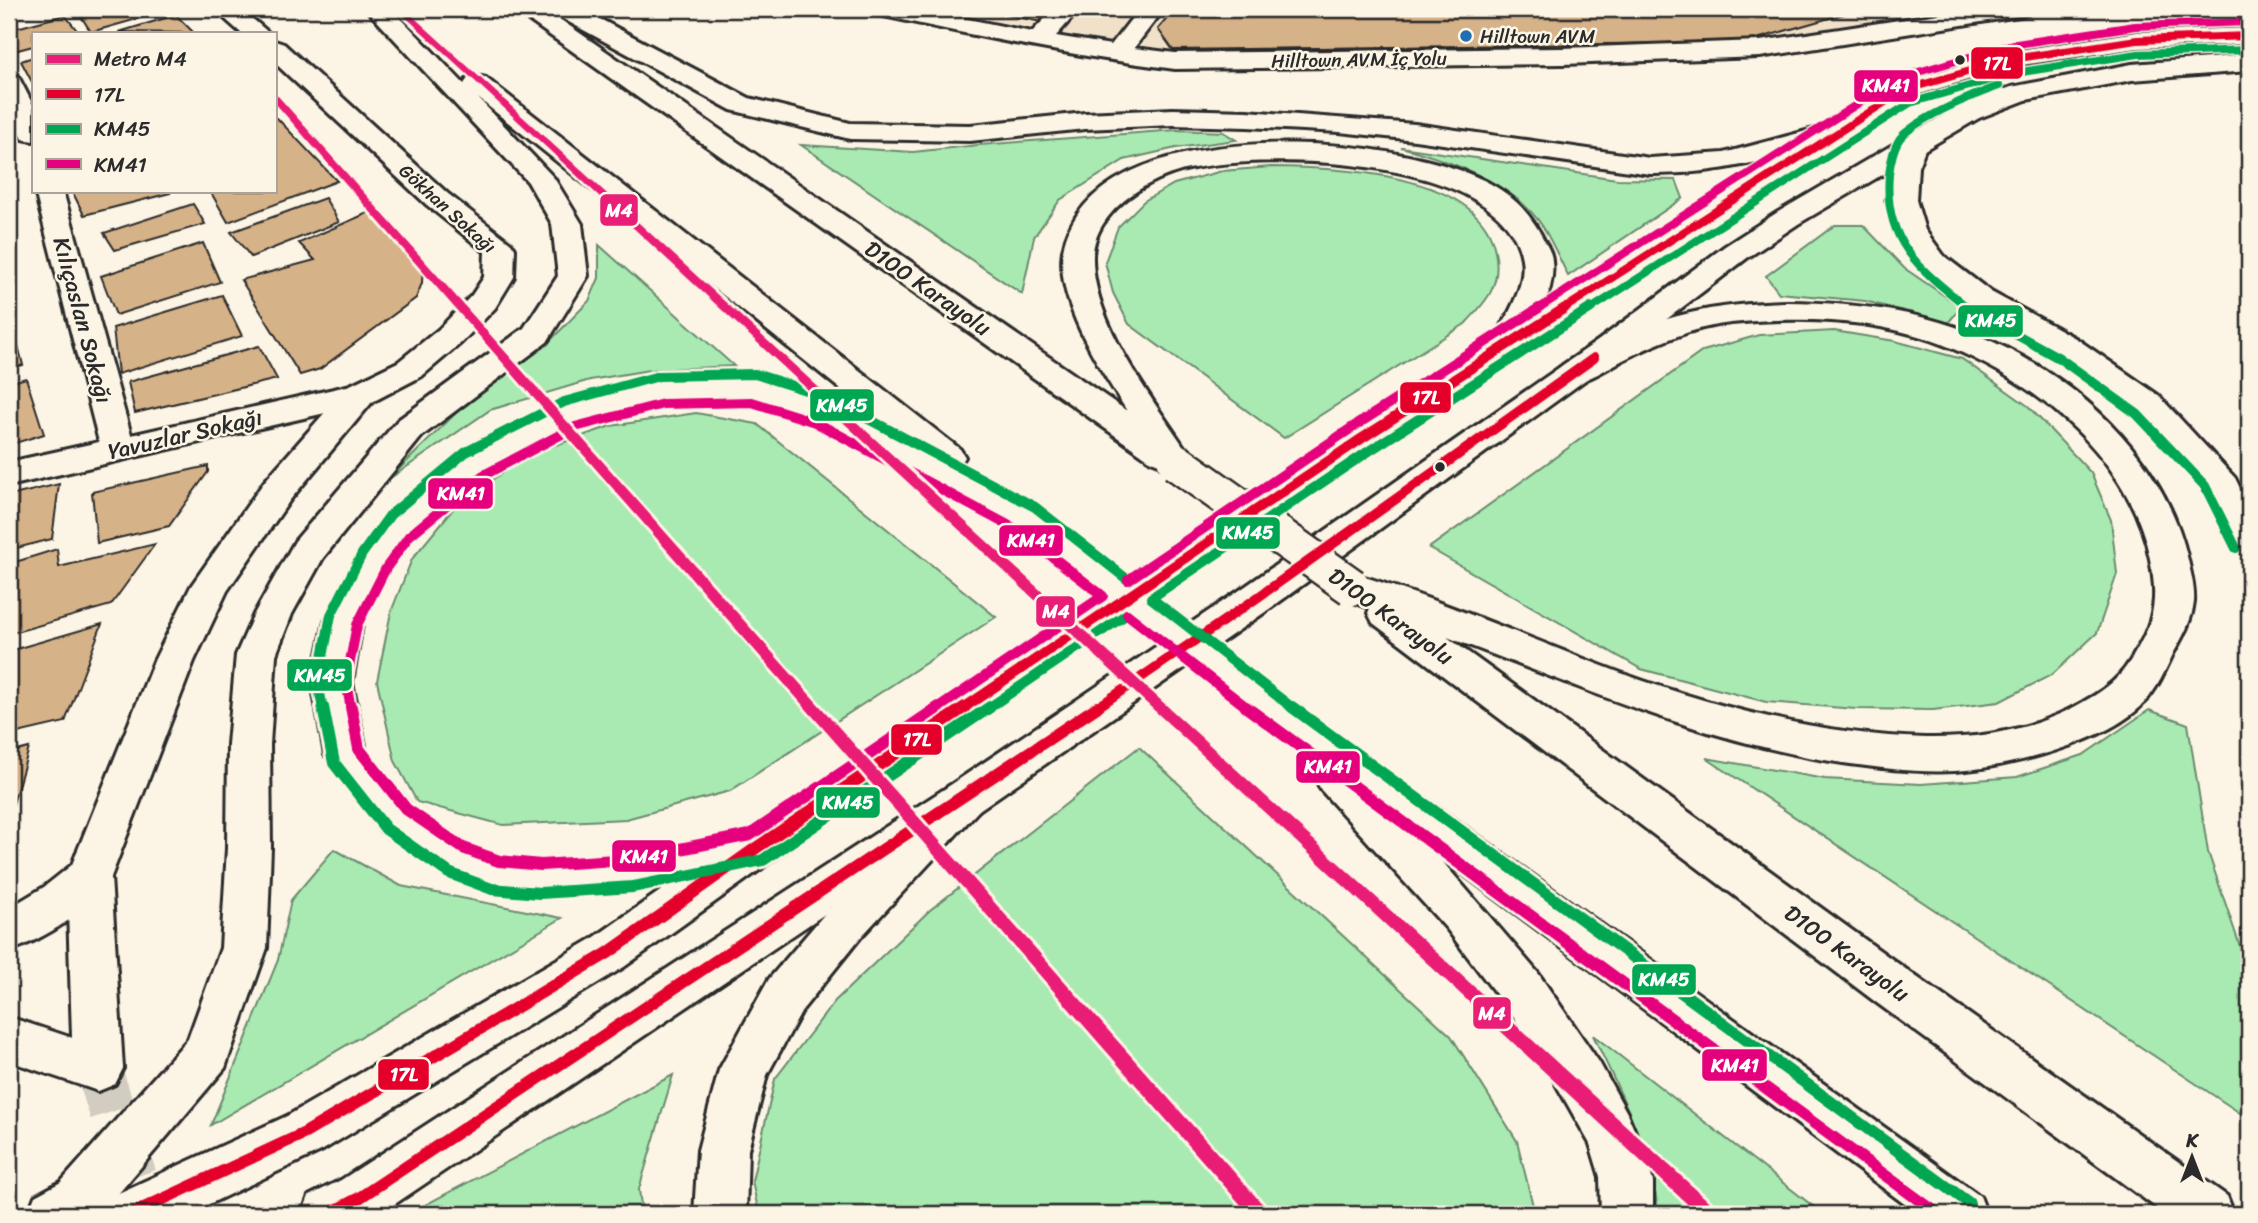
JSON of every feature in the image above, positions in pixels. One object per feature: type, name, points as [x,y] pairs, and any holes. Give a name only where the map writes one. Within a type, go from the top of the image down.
[{"type":"main road","points":[[226,9],[255,32]]},
{"type":"main road","points":[[380,9],[1261,701],[1961,1214]]},
{"type":"main road","points":[[54,1214],[79,1200],[208,1052],[244,948],[249,848],[249,744],[256,655],[279,603],[308,550],[410,428],[536,335],[573,275],[567,224],[540,178],[380,9]]},
{"type":"main road","name":"D100 Karayolu","points":[[529,9],[1352,587],[1883,980],[2208,1214]]},
{"type":"main road","points":[[563,9],[740,104],[850,131],[970,133],[1085,121],[1173,117],[1247,119],[1339,124],[1415,132],[1650,166],[1704,167],[1752,158],[1840,130]]},
{"type":"main road","name":"Hilltown AVM İç Yolu","points":[[884,9],[1116,55],[1175,61],[1563,56],[1760,50],[2019,9]]},
{"type":"main road","points":[[1038,41],[1068,9]]},
{"type":"main road","points":[[1116,55],[1153,9]]},
{"type":"main road","points":[[2179,9],[2249,20]]},
{"type":"main road","points":[[131,1214],[306,1133],[608,953],[757,848],[1361,439],[1904,90],[2012,58],[2137,40],[2249,36]]},
{"type":"main road","name":"Gökhan Sokağı","points":[[278,56],[438,199],[500,249],[499,277],[484,301],[450,336],[410,369],[360,394]]},
{"type":"main road","points":[[328,1214],[359,1198],[964,798],[1254,600],[1571,374],[1736,252],[1913,144],[1969,112],[2020,93],[2133,72],[2244,66]]},
{"type":"main road","points":[[9,82],[32,131]]},
{"type":"main road","points":[[9,140],[32,133]]},
{"type":"main road","points":[[1913,144],[1904,167],[1901,200],[1910,231],[1933,262],[1980,299],[2066,346],[2146,403],[2217,478],[2249,542]]},
{"type":"main road","points":[[1176,462],[1104,345],[1082,291],[1078,253],[1090,221],[1109,199],[1149,173],[1183,162],[1217,156],[1316,154],[1376,159],[1433,170],[1474,186],[1507,208],[1530,235],[1538,260],[1533,291],[1506,346]]},
{"type":"main road","name":"Kılıçaslan Sokağı","points":[[49,192],[118,449]]},
{"type":"main road","points":[[1352,587],[1606,683],[1694,711],[1799,738],[1905,754],[1978,752],[2023,746],[2061,732],[2126,696],[2144,672],[2168,624],[2175,601],[2167,545],[2154,505],[2137,478],[2113,447],[2056,393],[2017,366],[1969,341],[1905,323],[1860,315],[1803,311],[1748,312],[1699,318],[1641,338],[1571,374]]},
{"type":"main road","points":[[757,848],[632,873],[541,879],[496,874],[457,861],[396,819],[346,755],[332,682],[344,620],[374,561],[399,526],[474,464],[570,414],[660,390],[754,388],[820,409],[1027,519]]},
{"type":"main road","points":[[9,1039],[98,1068],[89,877],[174,661],[210,586],[277,491],[360,394]]},
{"type":"main road","name":"Yavuzlar Sokağı","points":[[9,474],[360,394]]},
{"type":"main road","points":[[1261,701],[1436,882],[1493,949],[1555,1033],[1598,1104],[1626,1174],[1627,1214]]},
{"type":"main road","points":[[720,1214],[723,1150],[744,1070],[786,994],[844,924],[964,798]]},
{"type":"main road","points":[[9,931],[60,901],[89,877]]},
{"type":"shaded area","name":"Hilltown AVM","points":[[929,9],[1967,9],[1766,42],[1521,48],[1161,51]]},
{"type":"green space","points":[[1177,130],[1223,132],[1236,140],[1176,148],[1124,160],[1060,200],[1034,237],[1022,294],[801,145],[913,152]]},
{"type":"green space","points":[[1401,147],[1617,179],[1676,180],[1683,198],[1568,276],[1543,227],[1516,198],[1480,176]]},
{"type":"green space","points":[[1271,167],[1366,173],[1401,179],[1434,190],[1463,204],[1484,224],[1497,263],[1491,292],[1465,324],[1284,438],[1129,324],[1113,293],[1105,262],[1118,227],[1144,201],[1174,184],[1222,171]]},
{"type":"green space","points":[[1835,225],[1863,225],[1904,268],[1961,307],[1948,323],[1865,301],[1779,293],[1766,276]]},
{"type":"green space","points":[[599,245],[734,366],[649,370],[590,380],[490,410],[389,479],[468,401],[550,341],[589,301],[599,278]]},
{"type":"green space","points":[[1834,331],[1895,341],[1962,359],[2028,406],[2091,473],[2111,520],[2117,574],[2097,633],[2053,674],[1999,702],[1933,710],[1856,709],[1766,702],[1641,669],[1429,548],[1703,351],[1759,335]]},
{"type":"green space","points":[[696,413],[757,424],[996,617],[730,791],[626,819],[503,825],[417,802],[395,761],[377,681],[391,612],[412,559],[458,503],[530,454],[611,426]]},
{"type":"green space","points":[[2149,710],[2188,724],[2208,852],[2249,973],[2249,1119],[1706,758],[1825,779],[1921,784],[2017,777],[2083,755]]},
{"type":"green space","points":[[1139,747],[1451,1036],[1517,1141],[1535,1214],[759,1214],[752,1181],[775,1079],[835,1001],[930,910]]},
{"type":"green space","points":[[334,849],[401,886],[562,918],[211,1125],[278,960],[291,900]]},
{"type":"green space","points":[[1593,1035],[1823,1214],[1658,1214],[1650,1169],[1642,1146]]},
{"type":"green space","points":[[673,1075],[639,1189],[642,1214],[421,1214],[421,1207]]},
{"type":"building","points":[[143,9],[148,16],[91,32],[77,10]]},
{"type":"building","points":[[979,9],[1055,9],[1041,22]]},
{"type":"building","name":"Hilltown AVM","points":[[1175,9],[1861,9],[1746,42],[1173,50],[1158,29]]},
{"type":"building","points":[[65,15],[78,32],[32,32],[32,46],[14,51],[9,41],[9,30]]},
{"type":"building","points":[[176,15],[193,32],[119,32]]},
{"type":"building","points":[[32,57],[32,82],[21,61]]},
{"type":"building","points":[[276,118],[337,181],[228,222],[211,192],[276,192]]},
{"type":"building","points":[[72,192],[170,193],[84,215]]},
{"type":"building","points":[[325,198],[339,222],[251,257],[231,232]]},
{"type":"building","points":[[193,204],[205,224],[115,250],[104,233]]},
{"type":"building","points":[[370,212],[423,261],[422,283],[416,298],[320,369],[300,375],[241,280],[315,260],[299,243]]},
{"type":"building","points":[[203,243],[220,282],[116,315],[101,276]]},
{"type":"building","points":[[222,295],[242,336],[118,374],[113,328]]},
{"type":"building","points":[[11,318],[23,365],[9,369],[9,319]]},
{"type":"building","points":[[259,346],[277,379],[135,413],[128,382]]},
{"type":"building","points":[[26,378],[44,434],[9,445],[9,383]]},
{"type":"building","points":[[208,466],[208,472],[169,526],[97,543],[92,492]]},
{"type":"building","points":[[59,484],[52,539],[9,550],[9,496]]},
{"type":"building","points":[[155,544],[111,605],[9,634],[9,564],[57,549],[59,567]]},
{"type":"building","points":[[102,624],[65,722],[9,735],[9,651]]},
{"type":"building","points":[[29,748],[9,818],[9,753]]},
{"type":"tunnel","points":[[98,1068],[146,1214]]},
{"type":"metro line","name":"M4","points":[[401,9],[1710,1214]]},
{"type":"metro line","name":"M4","points":[[276,99],[1260,1214]]},
{"type":"transit line","name":"KM41","points":[[1128,580],[1353,427],[1898,78],[2010,45],[2135,26],[2249,22]]},
{"type":"transit line","name":"17L","points":[[131,1214],[305,1133],[608,953],[756,848],[1361,439],[1904,90],[2012,59],[2137,40],[2249,36]]},
{"type":"transit line","name":"KM45","points":[[1969,1203],[1269,690],[1151,598],[1369,451],[1910,103],[2015,73],[2138,54],[2249,50]]},
{"type":"transit line","name":"KM45","points":[[1999,86],[1963,99],[1901,136],[1890,164],[1887,200],[1897,237],[1923,272],[1971,310],[2059,358],[2137,414],[2205,486],[2236,548]]},
{"type":"transit line","name":"17L","points":[[328,1214],[359,1198],[964,798],[1254,600],[1594,358]]},
{"type":"transit line","name":"KM45","points":[[1127,614],[763,860],[633,887],[540,893],[492,889],[449,873],[386,829],[334,763],[318,683],[331,615],[362,554],[390,515],[466,452],[564,402],[659,376],[755,374],[825,396],[1035,507],[1128,580]]},
{"type":"transit line","name":"KM41","points":[[752,402],[815,422],[1019,531],[1103,596],[750,835],[630,859],[541,865],[499,861],[463,848],[406,809],[359,749],[346,682],[357,625],[386,568],[409,536],[482,476],[575,427],[663,404],[752,402]]},
{"type":"transit line","name":"KM41","points":[[1127,614],[1253,712],[1938,1214]]},
{"type":"place","name":"Hilltown AVM","points":[[1466,36]]}]
